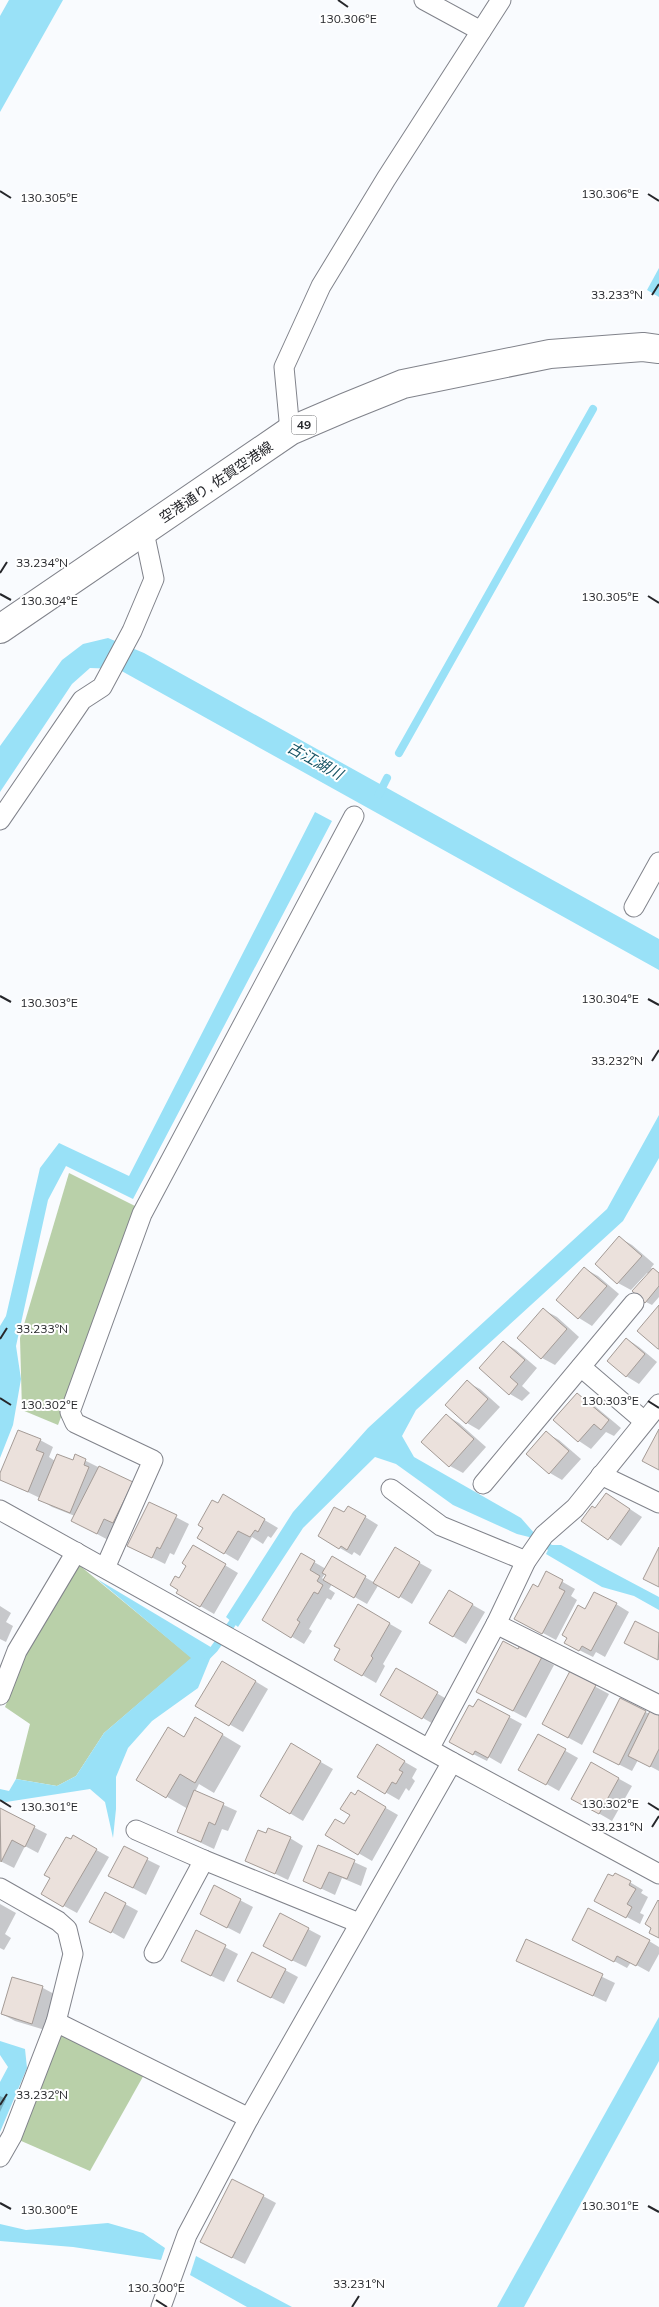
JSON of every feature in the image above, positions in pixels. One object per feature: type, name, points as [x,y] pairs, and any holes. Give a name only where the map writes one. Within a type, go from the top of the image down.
[{"type":"main road","name":"空港通り, 佐賀空港線","points":[[0,629],[290,431],[402,384],[550,354],[643,346],[659,349]]},
{"type":"street","points":[[424,0],[481,31]]},
{"type":"street","points":[[290,431],[284,367],[321,286],[386,179],[501,0]]},
{"type":"street","points":[[0,820],[82,700],[102,687],[132,630],[154,579],[144,532]]},
{"type":"street","points":[[105,1568],[153,1460],[74,1423],[70,1412],[142,1214],[354,816]]},
{"type":"street","points":[[634,907],[659,862]]},
{"type":"street","points":[[482,1484],[634,1303]]},
{"type":"street","points":[[581,1367],[644,1421]]},
{"type":"street","points":[[430,1749],[535,1549],[574,1508],[659,1404]]},
{"type":"street","points":[[601,1475],[659,1503]]},
{"type":"street","points":[[391,1489],[441,1526],[535,1549]]},
{"type":"street","points":[[0,1510],[452,1762],[659,1874]]},
{"type":"street","points":[[0,1695],[17,1651],[76,1552]]},
{"type":"street","points":[[496,1624],[659,1705]]},
{"type":"street","points":[[160,2307],[187,2235],[249,2118],[452,1762]]},
{"type":"street","points":[[136,1830],[204,1860],[359,1923]]},
{"type":"street","points":[[154,1954],[204,1860]]},
{"type":"street","points":[[0,1888],[58,1920],[67,1929],[72,1954],[56,2022],[12,2136],[0,2157]]},
{"type":"street","points":[[56,2022],[249,2118]]},
{"type":"green space","points":[[69,1173],[139,1208],[58,1425],[22,1410],[20,1338]]},
{"type":"green space","points":[[79,1565],[192,1658],[104,1733],[76,1776],[57,1786],[16,1779],[30,1724],[5,1707],[23,1660]]},
{"type":"green space","points":[[59,2034],[145,2073],[90,2171],[19,2140]]},
{"type":"water","points":[[9,0],[63,0],[0,112],[0,16]]},
{"type":"water","points":[[659,268],[659,297],[647,290]]},
{"type":"water","name":"古江湖川","points":[[108,638],[144,653],[659,939],[659,970],[118,669],[90,668],[72,684],[0,792],[0,746],[62,660],[83,644]]},
{"type":"water","points":[[315,812],[332,821],[133,1199],[66,1166],[48,1200],[16,1346],[21,1379],[13,1425],[0,1458],[0,1326],[6,1316],[40,1168],[59,1143],[129,1176]]},
{"type":"water","points":[[659,1115],[659,1158],[623,1221],[416,1410],[402,1436],[414,1457],[521,1518],[535,1534],[552,1545],[561,1545],[659,1597],[659,1610],[634,1596],[602,1587],[546,1554],[548,1550],[529,1537],[517,1534],[453,1505],[396,1464],[375,1457],[303,1528],[238,1627],[226,1617],[293,1512],[368,1428],[607,1209]]},
{"type":"water","points":[[97,1579],[214,1649],[198,1688],[152,1721],[128,1748],[116,1777],[116,1809],[113,1838],[105,1802],[90,1789],[6,1802],[0,1800],[0,1789],[9,1791],[16,1779],[57,1786],[76,1776],[104,1733],[191,1658]]},
{"type":"water","points":[[659,2017],[659,2061],[524,2307],[497,2307]]},
{"type":"water","points":[[0,2041],[25,2049],[27,2068],[0,2132],[0,2082],[8,2067],[0,2055]]},
{"type":"water","points":[[108,2223],[143,2233],[165,2248],[161,2260],[73,2247],[0,2241],[0,2224],[26,2230]]},
{"type":"water","points":[[196,2256],[292,2307],[247,2307],[190,2275]]},
{"type":"building","points":[[619,1236],[642,1256],[617,1284],[595,1264]]},
{"type":"building","points":[[584,1267],[607,1286],[578,1319],[556,1300]]},
{"type":"building","points":[[653,1268],[659,1273],[659,1286],[645,1303],[632,1291]]},
{"type":"building","points":[[659,1305],[659,1349],[658,1349],[637,1331]]},
{"type":"building","points":[[543,1308],[567,1329],[541,1359],[517,1338]]},
{"type":"building","points":[[626,1338],[645,1354],[626,1377],[607,1361]]},
{"type":"building","points":[[503,1341],[525,1360],[510,1377],[518,1384],[509,1395],[479,1368]]},
{"type":"building","points":[[467,1380],[488,1399],[466,1424],[445,1405]]},
{"type":"building","points":[[577,1393],[609,1420],[601,1430],[594,1424],[578,1442],[553,1420]]},
{"type":"building","points":[[446,1414],[474,1439],[449,1467],[421,1442]]},
{"type":"building","points":[[659,1429],[659,1470],[642,1461]]},
{"type":"building","points":[[18,1430],[41,1439],[36,1450],[44,1453],[28,1492],[0,1480],[0,1473]]},
{"type":"building","points":[[546,1431],[569,1451],[549,1474],[526,1454]]},
{"type":"building","points":[[57,1454],[73,1460],[75,1454],[86,1459],[84,1465],[89,1467],[70,1513],[38,1500]]},
{"type":"building","points":[[99,1466],[133,1482],[113,1523],[104,1519],[97,1534],[71,1521]]},
{"type":"building","points":[[606,1493],[630,1509],[608,1540],[581,1521],[592,1506],[595,1508]]},
{"type":"building","points":[[223,1494],[265,1519],[258,1532],[255,1530],[250,1537],[238,1531],[224,1554],[197,1538],[203,1528],[198,1525],[212,1500],[218,1503]]},
{"type":"building","points":[[149,1502],[177,1515],[160,1549],[157,1547],[152,1558],[127,1546]]},
{"type":"building","points":[[348,1506],[366,1516],[347,1550],[341,1546],[339,1549],[318,1536],[334,1507],[344,1512]]},
{"type":"building","points":[[193,1545],[226,1564],[200,1607],[176,1593],[178,1590],[170,1585],[175,1576],[179,1578],[186,1566],[182,1563]]},
{"type":"building","points":[[395,1547],[420,1562],[399,1598],[373,1583]]},
{"type":"building","points":[[659,1547],[659,1587],[643,1579]]},
{"type":"building","points":[[301,1553],[315,1561],[310,1570],[320,1576],[317,1581],[323,1585],[318,1594],[314,1592],[297,1620],[300,1622],[291,1638],[262,1620]]},
{"type":"building","points":[[332,1556],[366,1576],[354,1598],[323,1580],[326,1575],[322,1573]]},
{"type":"building","points":[[546,1571],[563,1580],[559,1588],[565,1591],[542,1634],[514,1619],[533,1584],[538,1587]]},
{"type":"building","points":[[449,1590],[473,1604],[453,1637],[429,1623]]},
{"type":"building","points":[[594,1592],[617,1603],[591,1651],[582,1646],[579,1651],[564,1643],[567,1638],[562,1635],[578,1605],[585,1609]]},
{"type":"building","points":[[358,1604],[390,1623],[362,1676],[334,1660],[340,1649],[334,1646]]},
{"type":"building","points":[[635,1621],[659,1633],[658,1660],[624,1643]]},
{"type":"building","points":[[503,1641],[518,1649],[520,1645],[542,1657],[513,1711],[476,1692]]},
{"type":"building","points":[[222,1661],[256,1681],[229,1726],[195,1706]]},
{"type":"building","points":[[396,1668],[438,1692],[422,1719],[380,1695]]},
{"type":"building","points":[[570,1671],[596,1685],[568,1738],[542,1724]]},
{"type":"building","points":[[620,1698],[646,1711],[619,1765],[593,1752]]},
{"type":"building","points":[[478,1699],[510,1716],[488,1758],[475,1751],[473,1755],[449,1742],[469,1705],[473,1707]]},
{"type":"building","points":[[650,1711],[659,1715],[659,1749],[650,1767],[628,1756]]},
{"type":"building","points":[[195,1717],[223,1734],[195,1783],[180,1774],[166,1798],[136,1780],[168,1727],[184,1737]]},
{"type":"building","points":[[538,1734],[566,1749],[546,1785],[518,1770]]},
{"type":"building","points":[[291,1743],[321,1761],[290,1814],[260,1796]]},
{"type":"building","points":[[377,1744],[405,1761],[399,1770],[403,1772],[396,1784],[392,1782],[385,1794],[357,1777]]},
{"type":"building","points":[[591,1762],[619,1778],[599,1814],[571,1799]]},
{"type":"building","points":[[194,1790],[224,1803],[215,1825],[209,1822],[201,1842],[177,1832]]},
{"type":"building","points":[[358,1790],[386,1807],[358,1855],[325,1835],[335,1819],[344,1824],[350,1815],[340,1809],[351,1792],[355,1795]]},
{"type":"building","points":[[0,1808],[35,1826],[25,1847],[12,1840],[1,1862]]},
{"type":"building","points":[[268,1828],[291,1837],[275,1874],[245,1861],[258,1830],[266,1833]]},
{"type":"building","points":[[73,1835],[97,1849],[63,1907],[41,1894],[50,1878],[44,1875],[66,1837],[71,1839]]},
{"type":"building","points":[[318,1845],[355,1860],[347,1879],[329,1872],[321,1889],[303,1881]]},
{"type":"building","points":[[124,1846],[148,1858],[133,1888],[108,1876]]},
{"type":"building","points":[[615,1873],[631,1881],[629,1885],[636,1889],[627,1904],[632,1907],[626,1918],[594,1901],[608,1874],[613,1876]]},
{"type":"building","points":[[214,1885],[241,1899],[227,1928],[200,1914]]},
{"type":"building","points":[[105,1892],[126,1903],[111,1933],[89,1922]]},
{"type":"building","points":[[658,1900],[659,1938],[649,1933],[651,1928],[645,1924]]},
{"type":"building","points":[[588,1908],[650,1940],[636,1966],[617,1956],[614,1962],[572,1940]]},
{"type":"building","points":[[280,1913],[309,1928],[292,1961],[263,1946]]},
{"type":"building","points":[[196,1930],[226,1945],[211,1976],[181,1961]]},
{"type":"building","points":[[526,1939],[603,1974],[593,1996],[516,1961]]},
{"type":"building","points":[[252,1952],[286,1969],[271,1998],[237,1981]]},
{"type":"building","points":[[12,1977],[43,1986],[32,2024],[1,2014]]},
{"type":"building","points":[[232,2179],[264,2195],[232,2258],[200,2242]]},
{"type":"waterway","points":[[399,753],[593,409]]},
{"type":"waterway","points":[[379,794],[387,778]]},
{"type":"waterway","points":[[207,1656],[238,1615]]}]
